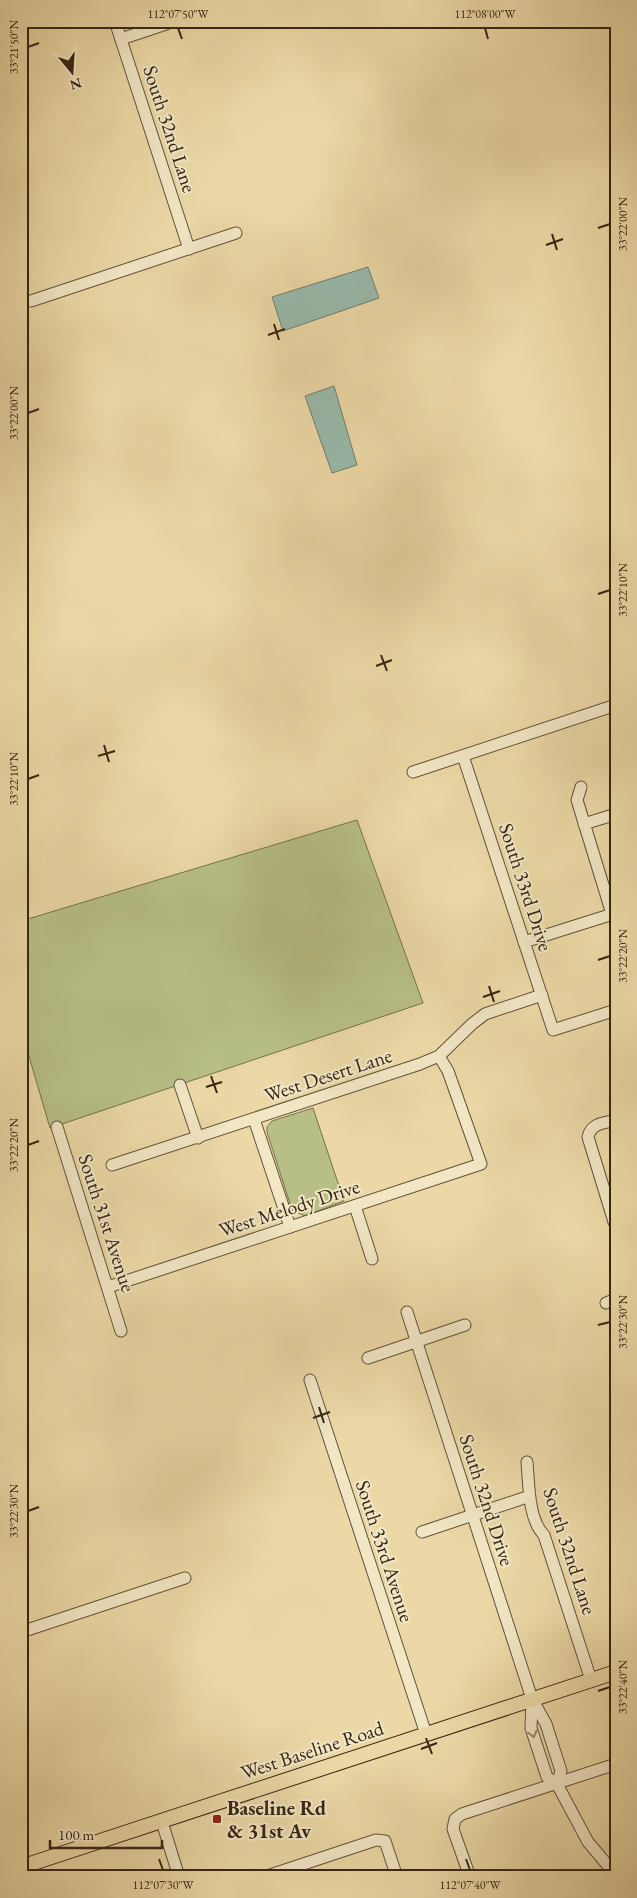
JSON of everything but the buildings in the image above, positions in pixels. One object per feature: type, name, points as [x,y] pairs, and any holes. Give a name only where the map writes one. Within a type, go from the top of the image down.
[{"type":"main road","name":"West Baseline Road","points":[[21,1867],[616,1672]]},
{"type":"street","name":"South 32nd Lane","points":[[115,21],[189,248]]},
{"type":"street","points":[[121,39],[166,24]]},
{"type":"street","points":[[31,301],[236,233]]},
{"type":"street","points":[[413,772],[616,705]]},
{"type":"street","name":"South 33rd Drive","points":[[463,756],[553,1030],[616,1010]]},
{"type":"street","points":[[524,942],[614,914],[577,800],[581,787]]},
{"type":"street","points":[[584,824],[616,814]]},
{"type":"street","name":"West Desert Lane","points":[[112,1165],[420,1064],[439,1056],[485,1014],[542,995]]},
{"type":"street","name":"West Melody Drive","points":[[108,1287],[481,1164],[448,1071],[439,1056]]},
{"type":"street","points":[[180,1085],[198,1138]]},
{"type":"street","points":[[254,1119],[290,1227]]},
{"type":"street","points":[[614,1222],[588,1137],[590,1130],[594,1126],[616,1120]]},
{"type":"street","name":"South 31st Avenue","points":[[57,1127],[122,1331]]},
{"type":"street","points":[[355,1206],[372,1259]]},
{"type":"street","name":"South 32nd Drive","points":[[407,1312],[532,1699]]},
{"type":"street","points":[[368,1358],[465,1325]]},
{"type":"street","name":"South 33rd Avenue","points":[[310,1380],[426,1734]]},
{"type":"street","name":"South 32nd Lane","points":[[527,1462],[530,1499],[538,1526],[544,1535],[591,1680]]},
{"type":"street","points":[[422,1532],[524,1498]]},
{"type":"street","points":[[21,1632],[185,1578]]},
{"type":"street","points":[[532,1699],[546,1724],[561,1772],[557,1784]]},
{"type":"street","points":[[532,1699],[531,1728],[547,1777],[557,1784],[588,1842],[616,1875]]},
{"type":"street","points":[[540,1755],[554,1750]]},
{"type":"street","points":[[470,1877],[454,1829],[455,1819],[462,1814],[616,1764]]},
{"type":"street","points":[[162,1822],[180,1877]]},
{"type":"street","points":[[264,1877],[376,1840],[385,1841],[397,1877]]},
{"type":"green space","points":[[357,820],[423,1003],[50,1128],[21,1029],[21,921]]},
{"type":"green space","points":[[313,1108],[344,1201],[305,1216],[292,1210],[267,1127],[272,1121]]},
{"type":"shaded area","points":[[368,267],[379,298],[283,331],[272,297]]},
{"type":"shaded area","points":[[334,386],[357,465],[332,473],[305,396]]},
{"type":"place","name":"Baseline Rd & 31st Av","points":[[217,1819]]}]
